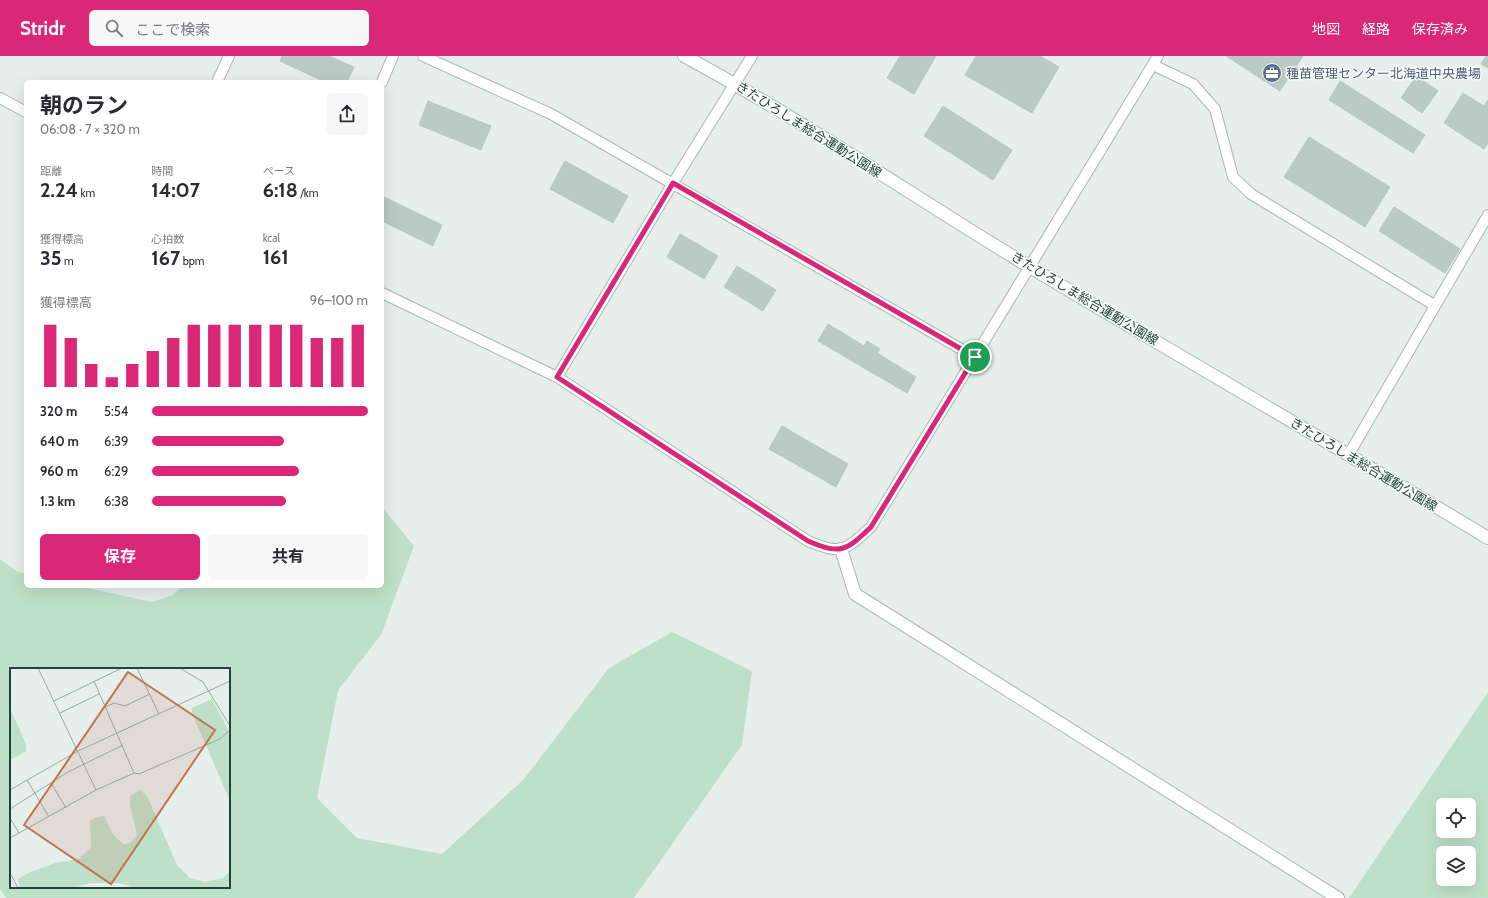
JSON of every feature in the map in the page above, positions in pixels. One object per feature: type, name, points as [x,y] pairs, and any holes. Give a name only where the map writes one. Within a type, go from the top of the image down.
[{"type":"main road","name":"きたひろしま総合運動公園線","points":[[684,56],[736,84],[1030,266],[1488,538]]},
{"type":"main road","points":[[841,549],[855,594],[1338,898]]},
{"type":"lane","points":[[218,80],[229,56]]},
{"type":"lane","points":[[383,80],[393,56]]},
{"type":"lane","points":[[423,56],[551,114],[975,357]]},
{"type":"lane","points":[[557,377],[673,183],[736,84],[752,56]]},
{"type":"lane","points":[[384,294],[557,377],[808,541],[828,550],[841,549],[855,542],[871,527],[1155,60],[1193,84],[1214,109],[1233,177],[1251,194],[1434,305]]},
{"type":"lane","points":[[0,98],[24,111]]},
{"type":"lane","points":[[1348,454],[1488,215]]},
{"type":"green space","points":[[384,509],[414,546],[381,635],[338,690],[317,798],[357,838],[442,854],[524,779],[609,668],[672,632],[752,671],[742,745],[634,898],[6,898],[0,889],[0,559],[18,572],[24,574],[24,588],[88,588],[152,602],[173,595],[181,588],[384,588]]},
{"type":"green space","points":[[1488,692],[1488,898],[1349,898]]},
{"type":"building","points":[[282,56],[329,56],[354,67],[348,80],[321,80],[280,61]]},
{"type":"building","points":[[900,56],[936,56],[914,94],[887,78]]},
{"type":"building","points":[[976,56],[1040,56],[1059,67],[1032,113],[965,75]]},
{"type":"building","name":"種苗管理センター北海道中央農場","points":[[1226,56],[1303,56],[1280,91]]},
{"type":"building","points":[[1486,56],[1488,56],[1488,68],[1481,64]]},
{"type":"building","points":[[1416,76],[1438,91],[1422,113],[1401,98]]},
{"type":"building","points":[[1340,81],[1425,135],[1413,153],[1329,100]]},
{"type":"building","points":[[1463,93],[1484,106],[1488,100],[1488,143],[1484,149],[1444,123]]},
{"type":"building","points":[[428,101],[491,126],[481,150],[419,125]]},
{"type":"building","points":[[943,106],[1012,150],[993,180],[924,136]]},
{"type":"building","points":[[1309,137],[1390,187],[1365,227],[1284,177]]},
{"type":"building","points":[[565,161],[628,196],[613,223],[550,189]]},
{"type":"building","points":[[384,197],[442,225],[433,246],[384,222]]},
{"type":"building","points":[[1394,207],[1460,249],[1445,273],[1379,231]]},
{"type":"building","points":[[680,234],[718,256],[704,279],[667,257]]},
{"type":"building","points":[[737,266],[776,290],[763,311],[724,287]]},
{"type":"building","points":[[828,324],[864,346],[867,341],[880,349],[877,353],[916,377],[907,393],[818,341]]},
{"type":"building","points":[[782,426],[848,464],[836,487],[769,449]]},
{"type":"place","name":"種苗管理センター北海道中央農場","points":[[1272,73]]},
{"type":"route","points":[[673,183],[975,357],[871,527],[855,542],[841,549],[828,550],[808,541],[557,377],[673,183]]}]
